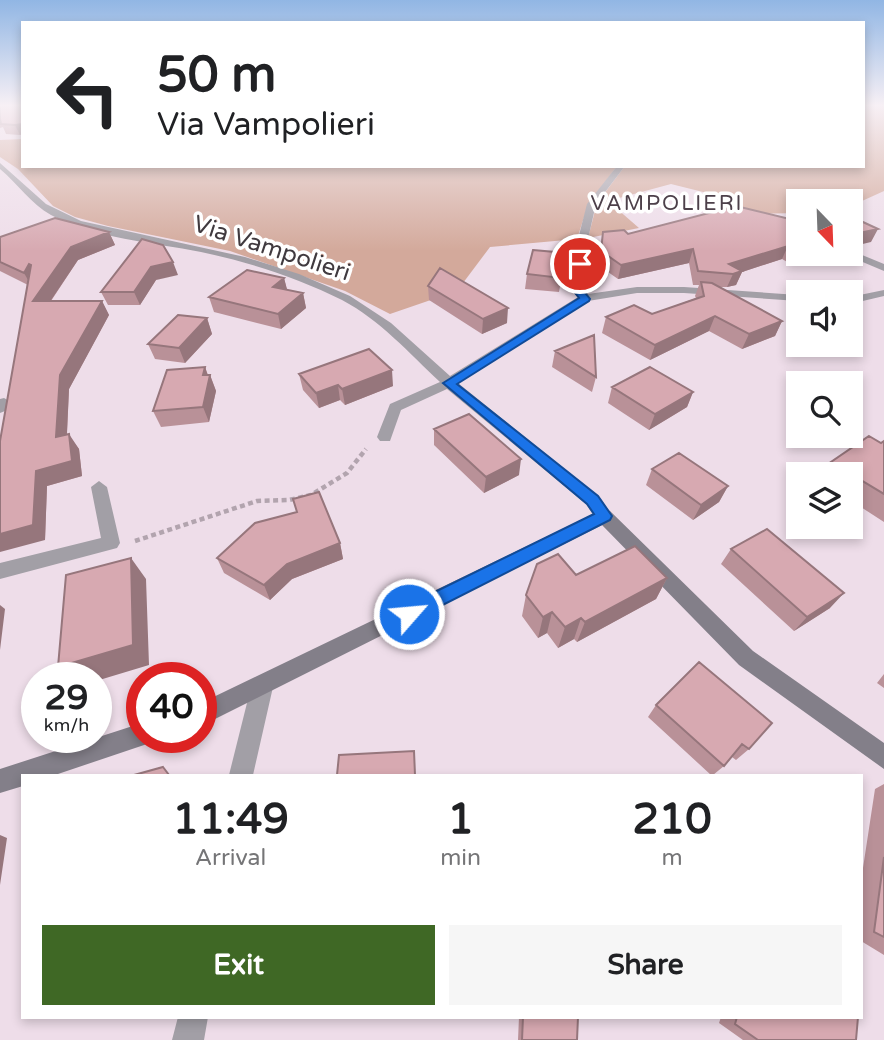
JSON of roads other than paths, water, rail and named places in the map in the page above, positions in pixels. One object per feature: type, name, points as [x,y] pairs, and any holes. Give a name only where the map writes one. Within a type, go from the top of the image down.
[{"type":"street","name":"Via Vampolieri","points":[[0,165],[16,176],[38,203],[60,216],[104,230],[207,250],[342,296],[369,310],[449,383],[592,500],[604,516],[746,658],[884,757]]},
{"type":"street","points":[[585,299],[577,289],[583,239],[593,204],[620,168]]},
{"type":"street","points":[[863,259],[884,268]]},
{"type":"street","points":[[384,436],[394,407],[449,383],[585,299],[606,293],[672,290],[786,297]]},
{"type":"street","points":[[863,299],[884,293]]},
{"type":"street","points":[[0,571],[111,543],[99,487]]},
{"type":"street","points":[[217,708],[604,516]]},
{"type":"street","points":[[241,774],[262,687]]},
{"type":"street","points":[[22,774],[126,740]]},
{"type":"street","points":[[0,781],[21,774]]},
{"type":"street","points":[[188,1040],[192,1019]]},
{"type":"district","name":"VAMPOLIERI","points":[[667,203]]}]
